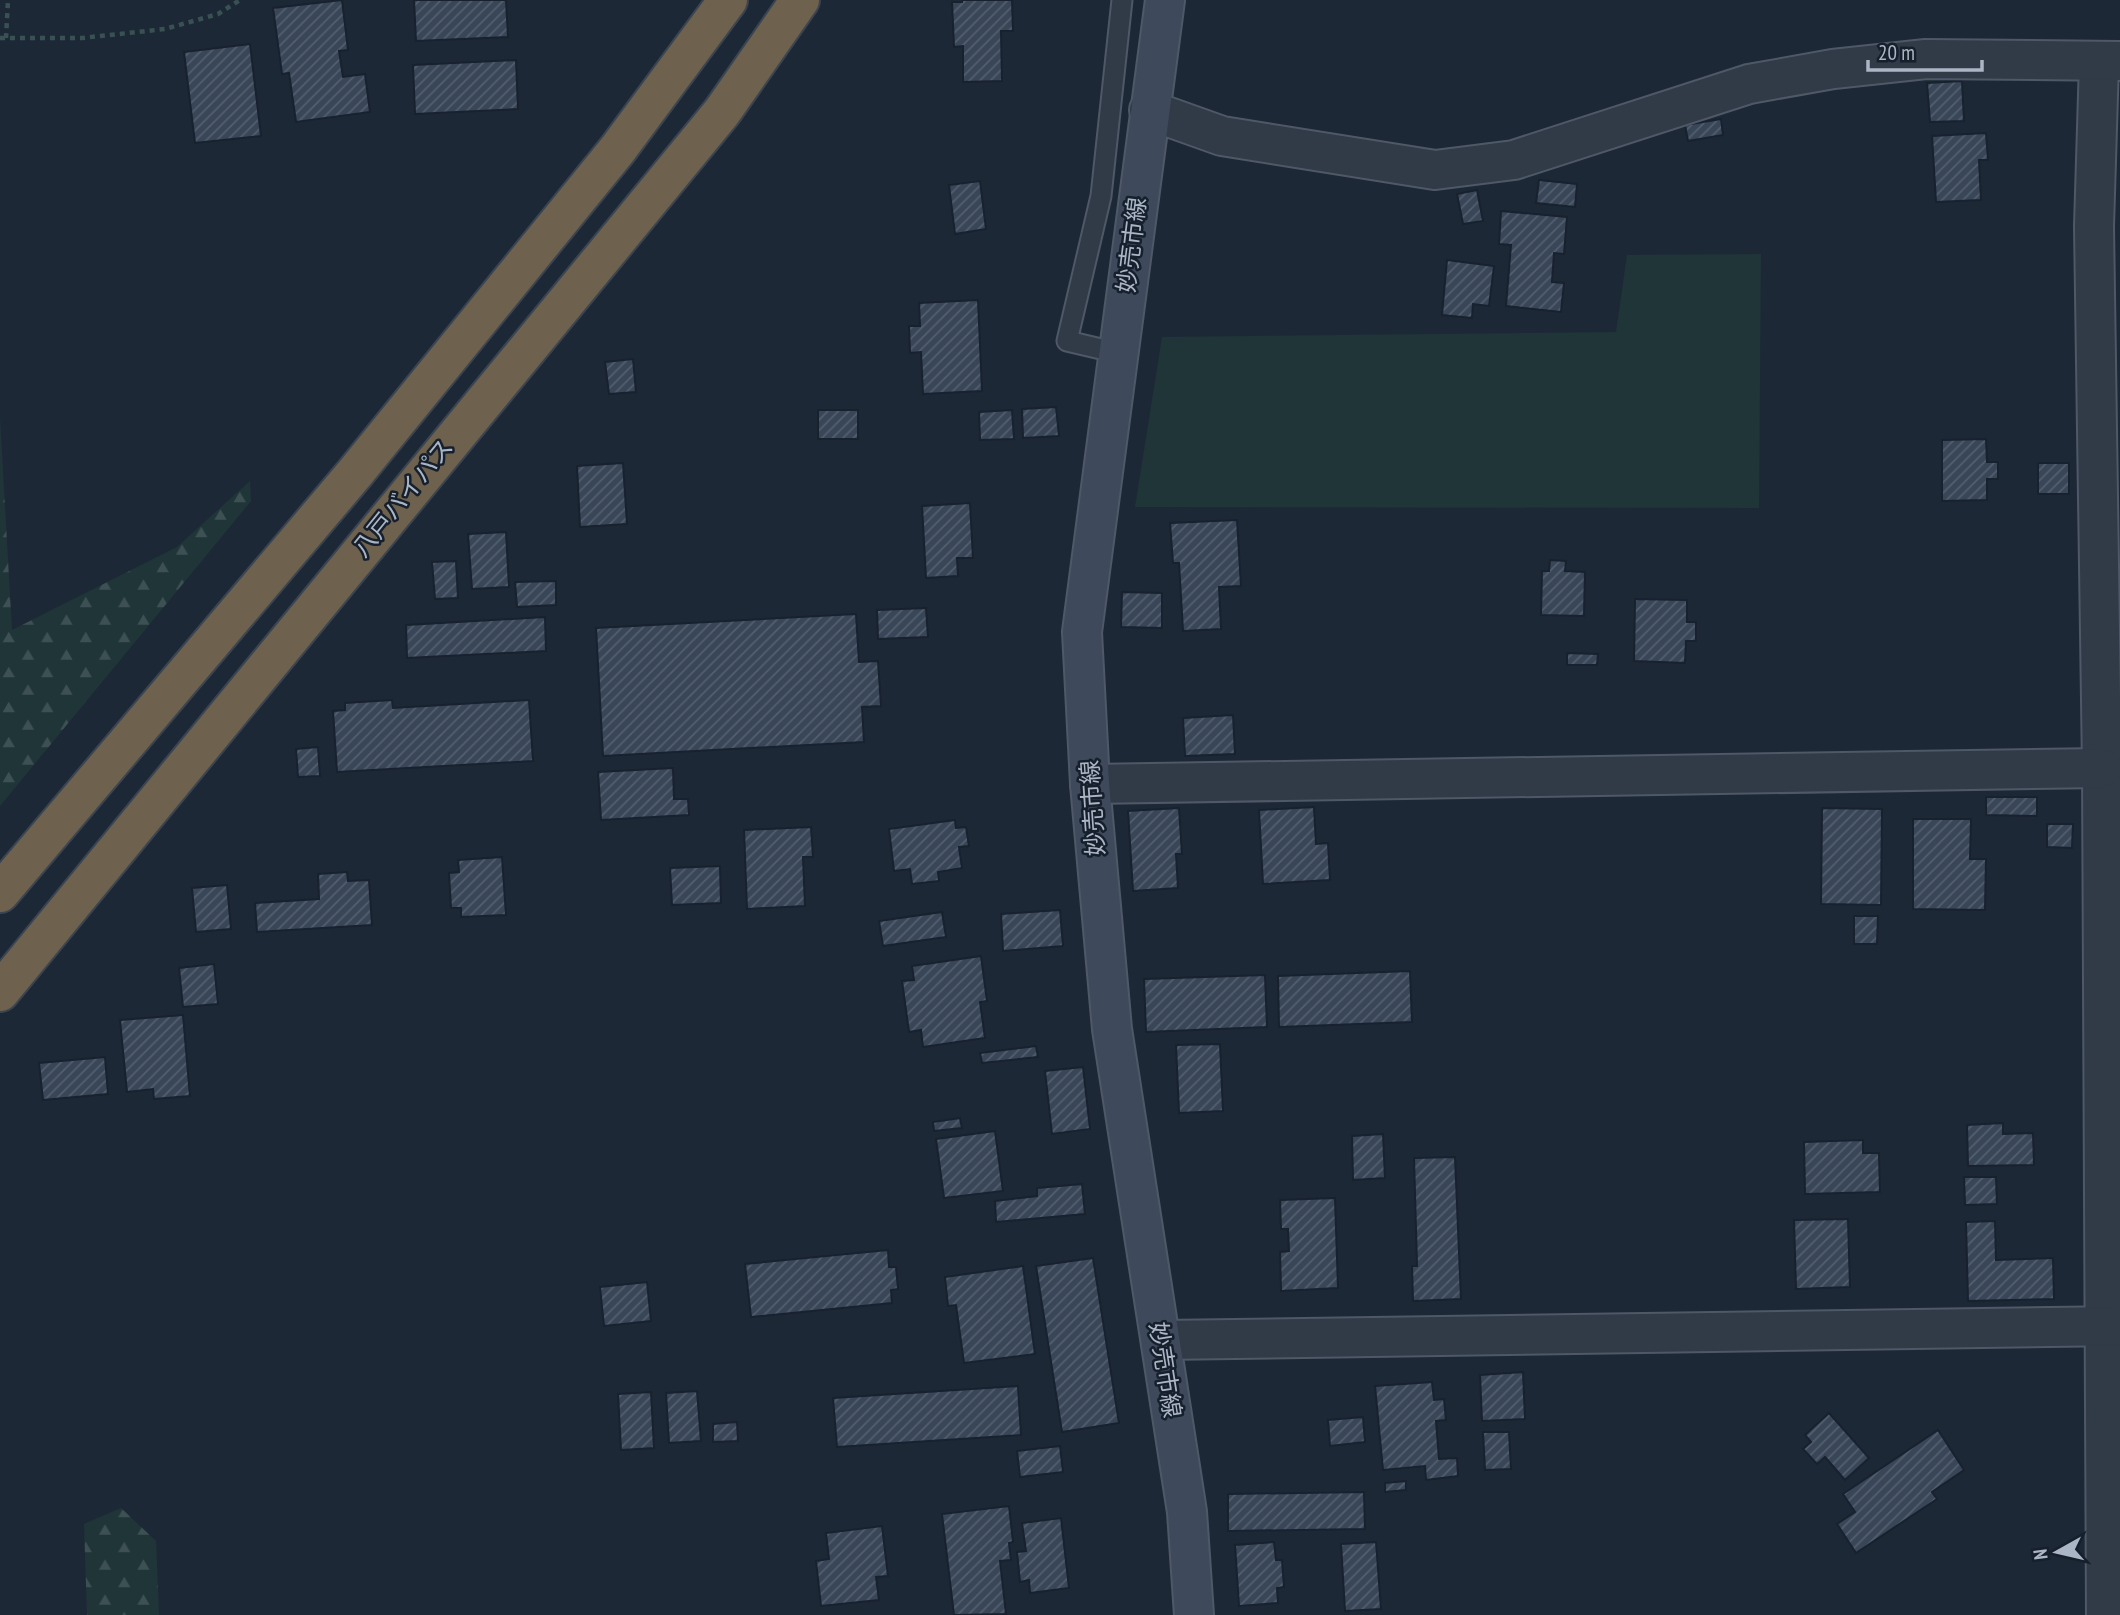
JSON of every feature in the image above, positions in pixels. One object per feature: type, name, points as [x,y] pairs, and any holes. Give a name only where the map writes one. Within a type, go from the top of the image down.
[{"type":"highway","points":[[0,893],[355,473],[618,149],[728,0]]},
{"type":"highway","name":"八戸バイパス","points":[[0,992],[722,112],[800,0]]},
{"type":"main road","name":"妙売市線","points":[[1165,0],[1082,632],[1090,784],[1112,1029],[1188,1512],[1194,1615]]},
{"type":"street","points":[[1149,110],[1222,136],[1435,170],[1514,160],[1749,83],[1833,69],[1926,59],[2110,62],[2094,226],[2112,1326],[2106,1615]]},
{"type":"street","points":[[1090,784],[2102,768]]},
{"type":"street","points":[[1161,1340],[2112,1326]]},
{"type":"lane","points":[[1118,353],[1067,341],[1101,196],[1122,0]]},
{"type":"path","points":[[8,0],[3,38],[82,38],[165,29],[218,14],[240,0]]},
{"type":"green space","points":[[1761,254],[1759,508],[1135,507],[1162,337],[1616,332],[1627,255]]},
{"type":"green space","points":[[0,419],[12,630],[177,547],[250,481],[251,501],[0,806]]},
{"type":"green space","points":[[121,1508],[156,1541],[159,1615],[87,1615],[84,1524]]},
{"type":"building","points":[[342,0],[348,50],[339,51],[343,77],[365,74],[370,112],[296,122],[289,73],[282,74],[273,8]]},
{"type":"building","points":[[414,0],[506,0],[508,37],[416,41]]},
{"type":"building","points":[[1012,0],[1013,31],[1001,31],[1002,81],[963,82],[963,46],[954,47],[952,2]]},
{"type":"building","points":[[250,44],[261,136],[195,143],[184,52]]},
{"type":"building","points":[[516,60],[518,109],[415,114],[413,65]]},
{"type":"building","points":[[1962,81],[1964,121],[1930,122],[1927,83]]},
{"type":"building","points":[[1721,119],[1723,135],[1688,141],[1685,125]]},
{"type":"building","points":[[1986,133],[1988,160],[1979,160],[1981,200],[1936,202],[1932,136]]},
{"type":"building","points":[[1539,180],[1577,184],[1575,207],[1536,203]]},
{"type":"building","points":[[980,181],[986,229],[955,234],[949,185]]},
{"type":"building","points":[[1477,190],[1483,221],[1463,224],[1457,194]]},
{"type":"building","points":[[1501,211],[1567,217],[1564,254],[1554,253],[1552,282],[1564,283],[1561,312],[1506,306],[1511,245],[1499,244]]},
{"type":"building","points":[[1447,260],[1494,266],[1489,306],[1473,304],[1472,318],[1442,315]]},
{"type":"building","points":[[978,300],[982,391],[923,394],[921,352],[910,353],[909,326],[920,326],[919,303]]},
{"type":"building","points":[[633,359],[636,392],[609,394],[605,362]]},
{"type":"building","points":[[1056,407],[1059,436],[1023,438],[1022,409]]},
{"type":"building","points":[[818,410],[858,410],[858,439],[818,439]]},
{"type":"building","points":[[1012,410],[1014,439],[980,440],[979,412]]},
{"type":"building","points":[[1986,439],[1987,462],[1998,462],[1998,479],[1987,479],[1987,500],[1942,501],[1942,440]]},
{"type":"building","points":[[623,463],[627,524],[580,527],[577,466]]},
{"type":"building","points":[[2038,463],[2069,463],[2069,494],[2038,494]]},
{"type":"building","points":[[970,503],[973,558],[957,558],[958,576],[926,578],[922,506]]},
{"type":"building","points":[[1237,520],[1241,586],[1219,587],[1221,629],[1183,631],[1179,563],[1173,563],[1170,523]]},
{"type":"building","points":[[506,532],[509,587],[472,589],[468,534]]},
{"type":"building","points":[[1550,560],[1566,561],[1565,571],[1585,572],[1584,616],[1541,615],[1542,571],[1549,571]]},
{"type":"building","points":[[456,561],[458,598],[435,599],[432,562]]},
{"type":"building","points":[[556,581],[556,605],[517,607],[515,582]]},
{"type":"building","points":[[1122,592],[1162,593],[1162,628],[1121,627]]},
{"type":"building","points":[[1635,599],[1687,600],[1687,622],[1696,622],[1696,641],[1686,641],[1685,663],[1634,661]]},
{"type":"building","points":[[926,608],[928,637],[878,639],[877,610]]},
{"type":"building","points":[[856,614],[859,662],[878,661],[881,706],[862,707],[864,742],[603,756],[596,628]]},
{"type":"building","points":[[545,617],[546,651],[407,658],[406,625]]},
{"type":"building","points":[[1567,653],[1598,654],[1597,665],[1567,665]]},
{"type":"building","points":[[392,700],[393,708],[529,700],[533,761],[337,772],[333,711],[345,710],[345,703]]},
{"type":"building","points":[[1233,715],[1235,754],[1185,756],[1183,718]]},
{"type":"building","points":[[318,747],[320,776],[298,777],[296,749]]},
{"type":"building","points":[[673,768],[674,799],[688,799],[689,815],[601,820],[598,772]]},
{"type":"building","points":[[1986,797],[2037,797],[2037,816],[1986,815]]},
{"type":"building","points":[[1314,807],[1316,844],[1328,843],[1330,880],[1263,884],[1259,810]]},
{"type":"building","points":[[1179,808],[1182,854],[1176,854],[1178,888],[1133,891],[1128,811]]},
{"type":"building","points":[[1822,808],[1882,809],[1881,905],[1821,904]]},
{"type":"building","points":[[1913,819],[1971,819],[1970,859],[1986,859],[1985,910],[1913,909]]},
{"type":"building","points":[[955,820],[956,828],[966,827],[969,846],[959,847],[962,868],[938,872],[939,881],[912,884],[910,869],[894,871],[889,829]]},
{"type":"building","points":[[2047,824],[2073,824],[2072,848],[2047,847]]},
{"type":"building","points":[[811,827],[813,857],[803,857],[805,906],[747,909],[744,830]]},
{"type":"building","points":[[502,857],[506,915],[461,917],[461,908],[451,908],[449,873],[459,872],[458,860]]},
{"type":"building","points":[[720,866],[721,903],[672,905],[670,868]]},
{"type":"building","points":[[347,872],[348,881],[369,880],[372,925],[257,932],[255,903],[319,899],[318,874]]},
{"type":"building","points":[[227,885],[231,929],[196,932],[192,888]]},
{"type":"building","points":[[1060,910],[1063,946],[1003,951],[1001,914]]},
{"type":"building","points":[[942,912],[946,937],[883,946],[879,921]]},
{"type":"building","points":[[1854,916],[1878,916],[1877,944],[1854,944]]},
{"type":"building","points":[[981,956],[987,1001],[980,1002],[985,1038],[923,1047],[921,1030],[909,1032],[902,981],[914,980],[912,966]]},
{"type":"building","points":[[214,964],[218,1004],[183,1007],[179,968]]},
{"type":"building","points":[[1410,971],[1412,1022],[1279,1027],[1278,976]]},
{"type":"building","points":[[1265,975],[1267,1027],[1146,1032],[1144,979]]},
{"type":"building","points":[[183,1015],[190,1096],[154,1099],[153,1089],[127,1092],[120,1020]]},
{"type":"building","points":[[1220,1044],[1223,1111],[1179,1113],[1176,1045]]},
{"type":"building","points":[[1036,1046],[1038,1057],[982,1063],[980,1053]]},
{"type":"building","points":[[105,1057],[108,1094],[43,1100],[39,1063]]},
{"type":"building","points":[[1083,1067],[1090,1129],[1052,1134],[1045,1071]]},
{"type":"building","points":[[960,1118],[962,1128],[934,1131],[933,1122]]},
{"type":"building","points":[[2003,1123],[2003,1134],[2033,1133],[2034,1165],[1968,1166],[1967,1125]]},
{"type":"building","points":[[995,1131],[1003,1191],[944,1198],[936,1139]]},
{"type":"building","points":[[1383,1134],[1385,1178],[1353,1180],[1352,1136]]},
{"type":"building","points":[[1863,1140],[1863,1153],[1879,1153],[1880,1192],[1805,1194],[1804,1142]]},
{"type":"building","points":[[1455,1157],[1461,1299],[1413,1301],[1412,1266],[1417,1266],[1414,1158]]},
{"type":"building","points":[[1964,1177],[1996,1177],[1997,1204],[1965,1205]]},
{"type":"building","points":[[1082,1184],[1085,1214],[996,1222],[995,1201],[1037,1196],[1037,1188]]},
{"type":"building","points":[[1335,1198],[1338,1288],[1281,1291],[1280,1252],[1289,1251],[1288,1229],[1281,1229],[1280,1200]]},
{"type":"building","points":[[1848,1219],[1850,1287],[1796,1289],[1794,1220]]},
{"type":"building","points":[[1995,1221],[1996,1260],[2053,1258],[2054,1299],[1968,1301],[1966,1222]]},
{"type":"building","points":[[888,1250],[889,1267],[896,1267],[898,1289],[891,1290],[892,1303],[751,1317],[745,1264]]},
{"type":"building","points":[[1093,1258],[1119,1423],[1062,1432],[1036,1266]]},
{"type":"building","points":[[1023,1266],[1035,1354],[964,1363],[956,1305],[948,1306],[945,1277]]},
{"type":"building","points":[[647,1282],[651,1321],[604,1326],[600,1287]]},
{"type":"building","points":[[1523,1372],[1525,1419],[1482,1421],[1480,1375]]},
{"type":"building","points":[[1432,1382],[1434,1400],[1444,1399],[1446,1420],[1436,1421],[1439,1459],[1457,1458],[1458,1476],[1426,1480],[1425,1466],[1383,1470],[1375,1386]]},
{"type":"building","points":[[1018,1386],[1021,1435],[837,1447],[833,1398]]},
{"type":"building","points":[[697,1391],[701,1441],[669,1443],[666,1393]]},
{"type":"building","points":[[651,1392],[654,1448],[621,1450],[618,1394]]},
{"type":"building","points":[[1829,1413],[1869,1458],[1845,1480],[1825,1457],[1817,1464],[1803,1449],[1811,1442],[1805,1435]]},
{"type":"building","points":[[1363,1417],[1365,1442],[1330,1446],[1328,1420]]},
{"type":"building","points":[[737,1422],[738,1441],[713,1442],[713,1424]]},
{"type":"building","points":[[1938,1430],[1964,1470],[1932,1492],[1937,1499],[1856,1553],[1837,1524],[1855,1512],[1843,1494]]},
{"type":"building","points":[[1483,1432],[1509,1432],[1511,1469],[1485,1470]]},
{"type":"building","points":[[1060,1446],[1063,1472],[1020,1477],[1017,1451]]},
{"type":"building","points":[[1406,1481],[1406,1490],[1385,1492],[1385,1483]]},
{"type":"building","points":[[1364,1492],[1365,1529],[1228,1531],[1228,1494]]},
{"type":"building","points":[[1009,1506],[1013,1542],[1009,1543],[1011,1560],[1000,1561],[1006,1614],[954,1615],[942,1514]]},
{"type":"building","points":[[1061,1518],[1069,1588],[1030,1593],[1029,1580],[1020,1582],[1017,1552],[1026,1551],[1022,1523]]},
{"type":"building","points":[[882,1526],[888,1576],[876,1577],[879,1600],[821,1606],[816,1561],[829,1559],[826,1533]]},
{"type":"building","points":[[1274,1542],[1276,1560],[1282,1560],[1284,1587],[1277,1588],[1278,1603],[1239,1606],[1235,1545]]},
{"type":"building","points":[[1376,1542],[1381,1609],[1345,1611],[1341,1544]]}]
